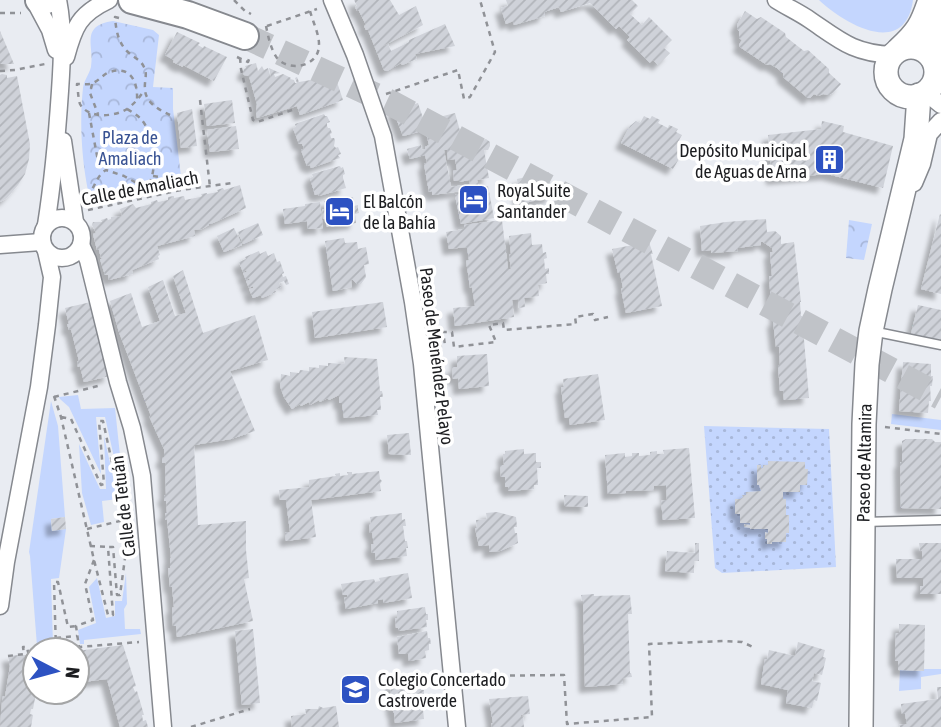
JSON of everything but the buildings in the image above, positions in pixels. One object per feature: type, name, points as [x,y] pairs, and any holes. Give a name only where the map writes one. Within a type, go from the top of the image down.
[{"type":"main road","points":[[32,4],[47,0]]},
{"type":"main road","points":[[896,52],[917,47],[932,58],[936,75],[928,98],[898,94],[890,86],[886,76],[887,65],[896,52],[916,34],[930,0]]},
{"type":"main road","points":[[932,58],[938,0]]},
{"type":"main road","points":[[124,9],[188,15],[254,31]]},
{"type":"main road","name":"Paseo de Altamira","points":[[890,86],[906,123],[911,166]]},
{"type":"main road","name":"Paseo de Altamira","points":[[861,727],[867,364],[880,289],[928,98]]},
{"type":"street","points":[[0,606],[38,387],[52,277],[42,233],[46,225],[52,183],[59,114],[61,15],[58,0]]},
{"type":"street","points":[[61,73],[75,26],[83,16],[109,0]]},
{"type":"street","name":"Paseo de Menéndez Pelayo","points":[[332,0],[355,55],[383,136],[391,176],[422,364],[457,727]]},
{"type":"street","points":[[776,0],[842,43],[860,51],[876,54],[896,52]]},
{"type":"street","points":[[32,4],[50,30],[61,73]]},
{"type":"street","points":[[52,277],[68,257],[76,253],[83,237],[74,214],[59,114]]},
{"type":"street","name":"Paseo de Altamira","points":[[902,203],[922,164],[929,134],[941,121]]},
{"type":"street","points":[[46,225],[54,218],[74,214]]},
{"type":"street","points":[[0,245],[44,246],[56,257],[68,257]]},
{"type":"street","name":"Calle de Tetuán","points":[[81,245],[88,260],[142,476],[163,727]]},
{"type":"lane","points":[[871,331],[941,345]]},
{"type":"lane","points":[[863,522],[941,520]]},
{"type":"path","points":[[234,0],[245,11],[254,31],[241,69],[253,120],[257,122],[295,109]]},
{"type":"path","points":[[370,99],[458,70],[464,99],[470,97],[495,52],[480,0]]},
{"type":"path","points":[[0,13],[32,4]]},
{"type":"path","points":[[89,113],[117,113],[127,109],[144,90],[144,65],[128,52],[116,30],[124,9]]},
{"type":"path","points":[[254,31],[317,9]]},
{"type":"path","points":[[254,31],[267,34],[279,60],[287,65],[306,65],[318,51],[319,42],[310,11]]},
{"type":"path","points":[[0,71],[46,64]]},
{"type":"path","points":[[127,109],[141,118],[150,135],[153,176],[149,184],[142,186],[106,170],[98,161],[89,113],[79,103],[77,84],[92,84],[108,73],[126,72],[135,82],[137,100]]},
{"type":"path","points":[[92,84],[90,93],[98,114]]},
{"type":"path","points":[[144,90],[149,102],[170,115]]},
{"type":"path","name":"Calle de Amaliach","points":[[200,100],[210,187]]},
{"type":"path","points":[[74,214],[106,170]]},
{"type":"path","points":[[153,176],[172,179],[189,190]]},
{"type":"path","name":"Calle de Amaliach","points":[[74,214],[233,183]]},
{"type":"path","points":[[444,345],[443,332],[452,332],[454,347],[496,342],[489,325],[502,323],[504,330],[576,324],[575,317],[593,314],[595,320],[608,317]]},
{"type":"path","points":[[54,397],[118,382]]},
{"type":"path","points":[[38,387],[51,389],[61,417],[108,615],[113,615],[108,547]]},
{"type":"path","points":[[61,417],[71,419],[101,485],[104,484],[99,421],[103,421],[128,536],[120,595],[117,595],[113,547],[90,545]]},
{"type":"path","points":[[864,424],[941,434]]},
{"type":"path","points":[[87,529],[125,520]]},
{"type":"path","points":[[56,636],[54,582],[58,582],[68,627],[93,620],[85,584],[94,560]]},
{"type":"path","points":[[76,626],[77,636]]},
{"type":"path","points":[[470,676],[564,675],[567,724],[652,717],[649,644],[724,641],[742,642],[753,647]]},
{"type":"path","points":[[91,646],[141,643]]},
{"type":"path","points":[[8,656],[21,654]]},
{"type":"path","points":[[191,727],[250,709]]},
{"type":"green space","points":[[819,0],[913,0],[908,18],[898,28],[886,32],[858,26]]},
{"type":"green space","name":"Plaza de Amaliach","points":[[113,21],[153,30],[159,35],[153,87],[173,88],[182,185],[91,203],[82,146],[83,88],[91,67],[92,32],[96,27]]},
{"type":"green space","points":[[849,220],[872,224],[864,260],[846,258]]},
{"type":"green space","points":[[78,395],[81,409],[115,408],[124,493],[105,417],[96,417],[101,474],[69,407],[59,397]]},
{"type":"green space","points":[[51,401],[58,426],[65,517],[51,519],[52,530],[66,529],[59,578],[51,579],[53,636],[36,636],[29,552]]},
{"type":"green space","points":[[892,414],[941,420],[941,430],[891,424]]},
{"type":"green space","points":[[704,426],[829,429],[836,567],[722,573],[715,568]]},
{"type":"green space","points":[[104,436],[118,499],[102,501],[104,522],[91,525],[82,493],[79,444],[100,489],[106,489]]},
{"type":"green space","points":[[126,573],[125,629],[140,629],[141,634],[91,639],[91,636],[79,636],[78,630],[96,623],[89,587],[97,578],[106,618],[115,616],[115,601],[122,601]]},
{"type":"green space","points":[[941,669],[941,674],[921,677],[921,689],[899,691],[900,670]]},
{"type":"tunnel","points":[[245,36],[389,102],[941,397]]},
{"type":"place","name":"Depósito Municipal de Aguas de Arna","points":[[830,160]]},
{"type":"place","name":"Royal Suite Santander","points":[[474,200]]},
{"type":"place","name":"El Balcón de la Bahía","points":[[340,211]]},
{"type":"place","name":"Colegio Concertado Castroverde","points":[[355,689]]}]
